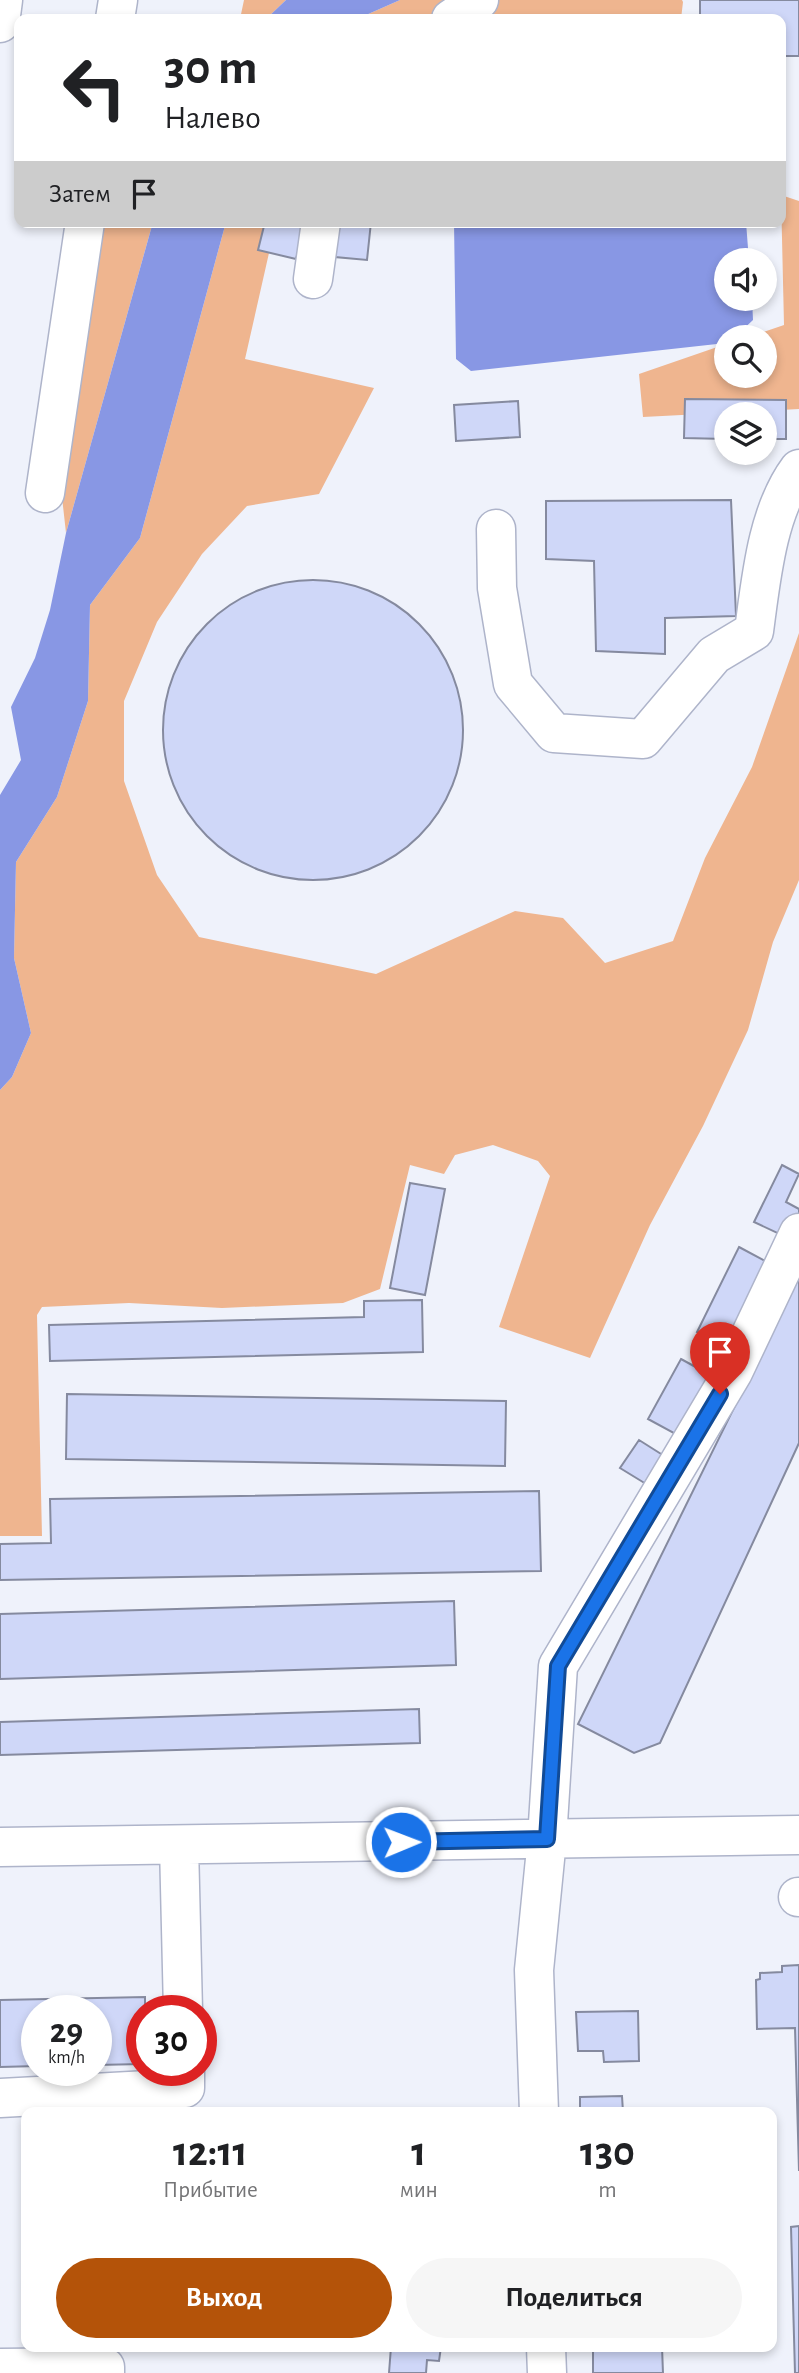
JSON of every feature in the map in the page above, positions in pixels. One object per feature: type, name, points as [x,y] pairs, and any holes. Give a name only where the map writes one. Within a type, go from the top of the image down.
[{"type":"street","points":[[0,23],[3,0]]},
{"type":"street","points":[[458,14],[479,0]]},
{"type":"street","points":[[45,493],[84,228]]},
{"type":"street","points":[[313,279],[320,228]]},
{"type":"street","points":[[496,529],[498,588],[513,684],[554,733],[643,739],[715,655],[754,631],[764,558],[787,486],[799,469]]},
{"type":"street","points":[[539,2107],[534,1970],[547,1839],[558,1666],[733,1372],[799,1233]]},
{"type":"street","points":[[0,1847],[799,1835]]},
{"type":"street","points":[[179,1845],[183,1995]]},
{"type":"street","points":[[0,2098],[185,2086]]},
{"type":"street","points":[[546,2352],[547,2373]]},
{"type":"street","points":[[0,2368],[105,2367],[105,2373]]},
{"type":"shaded area","points":[[244,0],[286,0],[271,14],[241,14]]},
{"type":"shaded area","points":[[400,0],[683,2],[682,14],[368,14]]},
{"type":"shaded area","points":[[786,197],[799,201],[799,409],[777,410],[777,402],[714,402],[714,413],[643,417],[639,374],[714,348],[714,388],[777,388],[777,327],[784,325],[782,228],[786,228]]},
{"type":"shaded area","points":[[81,228],[151,228],[66,533],[58,461]]},
{"type":"shaded area","points":[[224,228],[275,228],[245,359],[374,388],[319,494],[247,506],[202,554],[157,622],[124,701],[124,781],[157,875],[199,937],[376,974],[515,911],[563,918],[605,963],[673,941],[705,858],[752,767],[799,633],[799,880],[773,942],[748,1030],[703,1126],[650,1225],[590,1358],[499,1327],[550,1176],[538,1161],[493,1145],[455,1155],[444,1174],[410,1165],[380,1289],[343,1303],[222,1308],[129,1303],[42,1307],[37,1315],[42,1536],[0,1536],[0,1090],[12,1077],[31,1033],[14,958],[16,862],[57,797],[88,701],[90,605],[140,538]]},
{"type":"water","points":[[286,0],[400,0],[368,14],[271,14]]},
{"type":"water","points":[[151,228],[224,228],[140,538],[90,605],[88,701],[57,797],[16,862],[14,958],[31,1033],[12,1077],[0,1090],[0,795],[21,760],[11,707],[35,658],[50,610],[66,533]]},
{"type":"water","points":[[454,228],[746,228],[748,248],[714,248],[714,311],[753,311],[753,320],[748,325],[714,325],[714,344],[471,371],[456,359]]},
{"type":"building","points":[[700,0],[799,0],[799,56],[786,56],[786,14],[700,14]]},
{"type":"building","points":[[264,228],[304,228],[296,259],[258,250]]},
{"type":"building","points":[[337,228],[370,228],[367,260],[335,257]]},
{"type":"building","points":[[685,399],[786,400],[786,439],[777,439],[777,402],[714,402],[714,439],[684,438]]},
{"type":"building","points":[[518,401],[520,437],[456,441],[454,405]]},
{"type":"building","points":[[731,500],[736,616],[665,618],[665,654],[596,651],[594,561],[546,559],[546,501]]},
{"type":"building","points":[[298,580],[328,580],[357,586],[384,597],[408,614],[429,635],[452,672],[463,715],[457,774],[446,801],[429,825],[408,846],[384,863],[357,874],[328,880],[298,880],[269,874],[242,863],[218,846],[197,825],[180,801],[169,774],[163,745],[163,715],[169,686],[180,659],[197,635],[218,614],[242,597],[269,586]]},
{"type":"building","points":[[782,1165],[799,1174],[786,1202],[799,1209],[799,1216],[788,1238],[754,1222]]},
{"type":"building","points":[[410,1183],[445,1189],[425,1295],[390,1288]]},
{"type":"building","points":[[739,1247],[767,1262],[726,1347],[697,1332]]},
{"type":"building","points":[[799,1276],[799,1443],[660,1743],[634,1753],[578,1724]]},
{"type":"building","points":[[422,1300],[423,1352],[50,1361],[49,1325],[364,1317],[364,1301]]},
{"type":"building","points":[[681,1359],[714,1377],[681,1437],[648,1419]]},
{"type":"building","points":[[67,1394],[506,1401],[505,1466],[66,1459]]},
{"type":"building","points":[[639,1440],[669,1459],[651,1487],[620,1468]]},
{"type":"building","points":[[539,1491],[541,1571],[0,1580],[0,1544],[51,1543],[50,1499]]},
{"type":"building","points":[[454,1601],[456,1665],[0,1679],[0,1614]]},
{"type":"building","points":[[419,1709],[420,1743],[0,1755],[0,1722]]},
{"type":"building","points":[[799,1965],[799,2171],[795,2028],[757,2029],[756,1980],[760,1979],[760,1973],[782,1972],[782,1966]]},
{"type":"building","points":[[126,1997],[126,2064],[112,2065],[112,1998]]},
{"type":"building","points":[[0,2000],[21,2000],[21,2066],[0,2067]]},
{"type":"building","points":[[638,2011],[639,2061],[604,2062],[603,2051],[578,2051],[576,2012]]},
{"type":"building","points":[[622,2096],[623,2107],[580,2107],[580,2097]]},
{"type":"building","points":[[799,2226],[799,2373],[795,2373],[791,2227]]},
{"type":"building","points":[[391,2352],[440,2352],[439,2361],[427,2360],[426,2373],[389,2373]]},
{"type":"building","points":[[593,2352],[662,2352],[663,2373],[593,2373]]},
{"type":"route","points":[[401,1842],[547,1839],[558,1666],[720,1394]]}]
